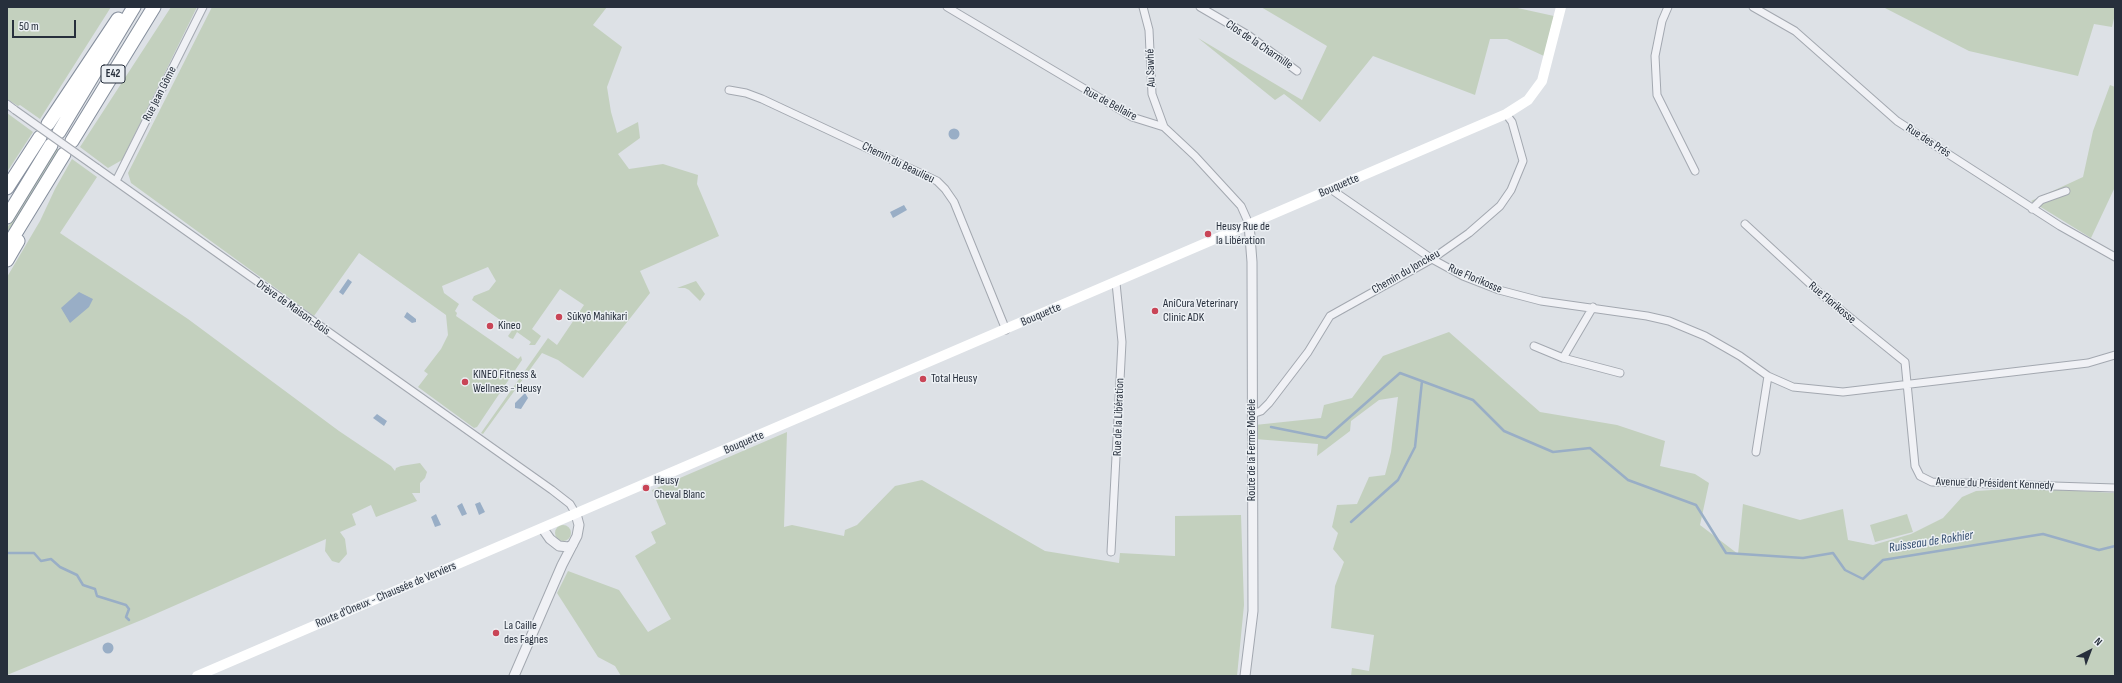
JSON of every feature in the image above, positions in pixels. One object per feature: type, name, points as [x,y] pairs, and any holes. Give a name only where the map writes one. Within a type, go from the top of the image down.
[{"type":"highway","name":"E42","points":[[126,7],[54,128],[134,7]]},
{"type":"highway","name":"E42","points":[[72,141],[154,7]]},
{"type":"highway","points":[[7,188],[46,141],[7,217]]},
{"type":"highway","points":[[7,247],[64,154]]},
{"type":"highway","points":[[7,260],[17,245],[35,201]]},
{"type":"main road","name":"Bouquette","points":[[576,514],[1506,114],[1528,100],[1542,81],[1561,7]]},
{"type":"main road","name":"Route d'Oneux - Chaussée de Verviers","points":[[197,676],[576,514]]},
{"type":"street","name":"Rue Jean Gôme","points":[[116,181],[203,7]]},
{"type":"street","name":"Rue de Bellaire","points":[[946,7],[1132,117],[1164,127],[1195,156],[1240,206],[1250,224]]},
{"type":"street","name":"Au Sawhé","points":[[1143,7],[1149,30],[1152,94],[1164,127]]},
{"type":"street","name":"Clos de la Charmille","points":[[1200,7],[1248,35],[1297,71]]},
{"type":"street","points":[[1668,7],[1662,21],[1655,56],[1657,96],[1695,171]]},
{"type":"street","name":"Rue des Prés","points":[[1753,7],[1795,31],[1897,121],[2032,209],[2077,237],[2115,257]]},
{"type":"street","name":"Chemin du Beaulieu","points":[[729,90],[746,93],[762,99],[937,181],[954,202],[1006,330]]},
{"type":"street","name":"Drève de Maison-Bois","points":[[7,104],[552,490],[570,504],[576,514]]},
{"type":"street","name":"Chemin du Jonckeu","points":[[1252,414],[1261,411],[1269,403],[1308,352],[1330,316],[1432,259],[1468,233],[1500,206],[1511,190],[1523,161],[1512,122],[1506,114]]},
{"type":"street","name":"Rue Florikosse","points":[[1332,190],[1432,259],[1463,276],[1499,290],[1541,301],[1593,307],[1669,321],[1705,336],[1740,356],[1768,376],[1793,387],[1843,392],[2088,363],[2115,355]]},
{"type":"street","points":[[2032,209],[2041,200],[2066,191]]},
{"type":"street","name":"Route de la Ferme Modèle","points":[[1245,676],[1253,611],[1252,269],[1250,224]]},
{"type":"street","name":"Rue Florikosse","points":[[1745,224],[1827,300],[1900,356],[1905,362],[1907,385]]},
{"type":"street","name":"Rue de la Libération","points":[[1111,552],[1122,342],[1116,283]]},
{"type":"street","points":[[1563,358],[1593,307]]},
{"type":"street","points":[[1534,346],[1563,358],[1620,373]]},
{"type":"street","points":[[1756,452],[1768,376]]},
{"type":"street","name":"Avenue du Président Kennedy","points":[[1907,385],[1915,466],[1920,476],[1926,480],[1932,482],[2115,488]]},
{"type":"street","points":[[514,676],[562,565],[573,544],[579,525],[576,514]]},
{"type":"street","points":[[542,529],[550,539],[559,546],[569,547],[573,544]]},
{"type":"street","points":[[559,546],[562,565]]},
{"type":"green space","points":[[7,7],[111,7],[40,119],[20,105],[18,106],[7,99]]},
{"type":"green space","points":[[171,7],[197,7],[122,160],[108,168],[80,147]]},
{"type":"green space","points":[[212,7],[607,7],[593,25],[622,47],[607,87],[611,112],[617,133],[638,122],[640,138],[618,154],[629,169],[663,164],[698,175],[697,184],[719,236],[640,271],[650,293],[583,378],[558,360],[542,353],[483,434],[481,433],[548,338],[557,345],[584,305],[560,289],[532,329],[541,336],[535,345],[529,345],[531,342],[517,332],[513,339],[510,338],[508,336],[513,329],[472,300],[474,296],[489,290],[496,281],[488,267],[442,286],[444,293],[459,304],[455,311],[457,313],[456,316],[518,359],[521,356],[522,360],[477,427],[474,428],[418,387],[428,374],[424,371],[441,349],[448,335],[446,315],[359,253],[314,316],[131,183],[128,173]]},
{"type":"green space","points":[[1261,7],[1513,7],[1554,16],[1544,56],[1507,39],[1490,39],[1475,95],[1373,56],[1320,122],[1284,94],[1275,100],[1198,38],[1302,100],[1327,46]]},
{"type":"green space","points":[[1883,7],[2115,7],[2115,14],[2112,27],[2094,24],[2078,76],[1969,51]]},
{"type":"green space","points":[[2110,85],[2115,87],[2115,187],[2091,238],[2031,201],[2083,177],[2093,131]]},
{"type":"green space","points":[[7,113],[33,132],[7,172]]},
{"type":"green space","points":[[56,148],[59,150],[7,234],[7,228]]},
{"type":"green space","points":[[72,159],[97,177],[60,233],[188,319],[339,431],[391,466],[395,471],[396,468],[401,466],[420,463],[427,472],[425,478],[420,483],[420,493],[412,493],[417,501],[376,517],[371,505],[352,514],[356,525],[340,532],[345,539],[347,554],[339,563],[332,561],[325,551],[326,539],[144,619],[7,675],[7,277],[40,221],[55,189]]},
{"type":"green space","points":[[696,281],[705,294],[700,301],[689,290],[685,288],[677,288]]},
{"type":"green space","points":[[1449,332],[1540,412],[1617,425],[1665,441],[1660,466],[1695,474],[1709,483],[1700,525],[1738,554],[1743,504],[1800,520],[1843,509],[1848,540],[1873,545],[1911,534],[1943,518],[1962,497],[1976,491],[2024,488],[2115,493],[2115,676],[1351,676],[1352,668],[1369,671],[1374,635],[1331,628],[1335,586],[1344,562],[1333,549],[1338,533],[1332,527],[1337,505],[1357,504],[1369,477],[1385,475],[1391,452],[1398,397],[1379,400],[1351,421],[1350,431],[1317,456],[1318,444],[1255,439],[1255,425],[1321,418],[1324,405],[1352,398],[1383,356]]},
{"type":"green space","points":[[787,432],[784,527],[792,525],[844,536],[845,530],[857,525],[895,486],[922,480],[1045,551],[1119,563],[1120,553],[1175,556],[1175,516],[1241,515],[1244,605],[1237,676],[621,676],[615,666],[598,657],[557,593],[568,571],[619,590],[648,632],[671,619],[635,556],[656,543],[651,532],[666,524],[652,490]]},
{"type":"green space","points":[[1907,514],[1913,532],[1875,542],[1870,525]]},
{"type":"green space","points":[[563,525],[569,527],[571,533],[569,539],[563,541],[557,539],[555,533],[557,527]]},
{"type":"water","points":[[952,129],[956,129],[958,130],[958,138],[952,139],[949,136],[949,132]]},
{"type":"water","points":[[904,205],[907,210],[893,218],[890,212]]},
{"type":"water","points":[[348,279],[352,282],[343,295],[339,292]]},
{"type":"water","points":[[79,292],[93,299],[89,307],[70,323],[61,308]]},
{"type":"water","points":[[407,312],[416,319],[416,322],[412,323],[404,317]]},
{"type":"water","points":[[525,393],[528,398],[521,409],[515,408],[515,403]]},
{"type":"water","points":[[377,414],[387,421],[384,426],[373,418]]},
{"type":"water","points":[[480,502],[485,512],[479,515],[475,504]]},
{"type":"water","points":[[462,503],[467,514],[462,516],[457,506]]},
{"type":"water","points":[[436,514],[441,525],[435,527],[431,517]]},
{"type":"water","points":[[108,642],[112,644],[114,648],[112,652],[108,654],[104,652],[102,648],[104,644]]},
{"type":"waterway","name":"Ruisseau de Rokhier","points":[[1271,427],[1326,438],[1400,373],[1473,400],[1504,431],[1553,452],[1590,448],[1628,480],[1696,505],[1726,553],[1803,558],[1833,553],[1845,570],[1863,579],[1883,560],[2043,534],[2099,550],[2115,546]]},
{"type":"waterway","name":"Ruisseau de Rokhier","points":[[1351,522],[1398,480],[1415,447],[1422,381]]},
{"type":"waterway","points":[[7,553],[34,553],[41,561],[51,559],[60,567],[77,575],[83,585],[95,589],[97,596],[126,605],[129,609],[126,617],[129,620]]},
{"type":"place","name":"Heusy Rue de la Libération","points":[[1208,234]]},
{"type":"place","name":"AniCura Veterinary Clinic ADK","points":[[1155,311]]},
{"type":"place","name":"Sūkyō Mahikari","points":[[559,317]]},
{"type":"place","name":"Kineo","points":[[490,326]]},
{"type":"place","name":"Total Heusy","points":[[923,379]]},
{"type":"place","name":"KINEO Fitness & Wellness - Heusy","points":[[465,382]]},
{"type":"place","name":"Heusy Cheval Blanc","points":[[646,488]]},
{"type":"place","name":"La Caille des Fagnes","points":[[496,633]]}]
